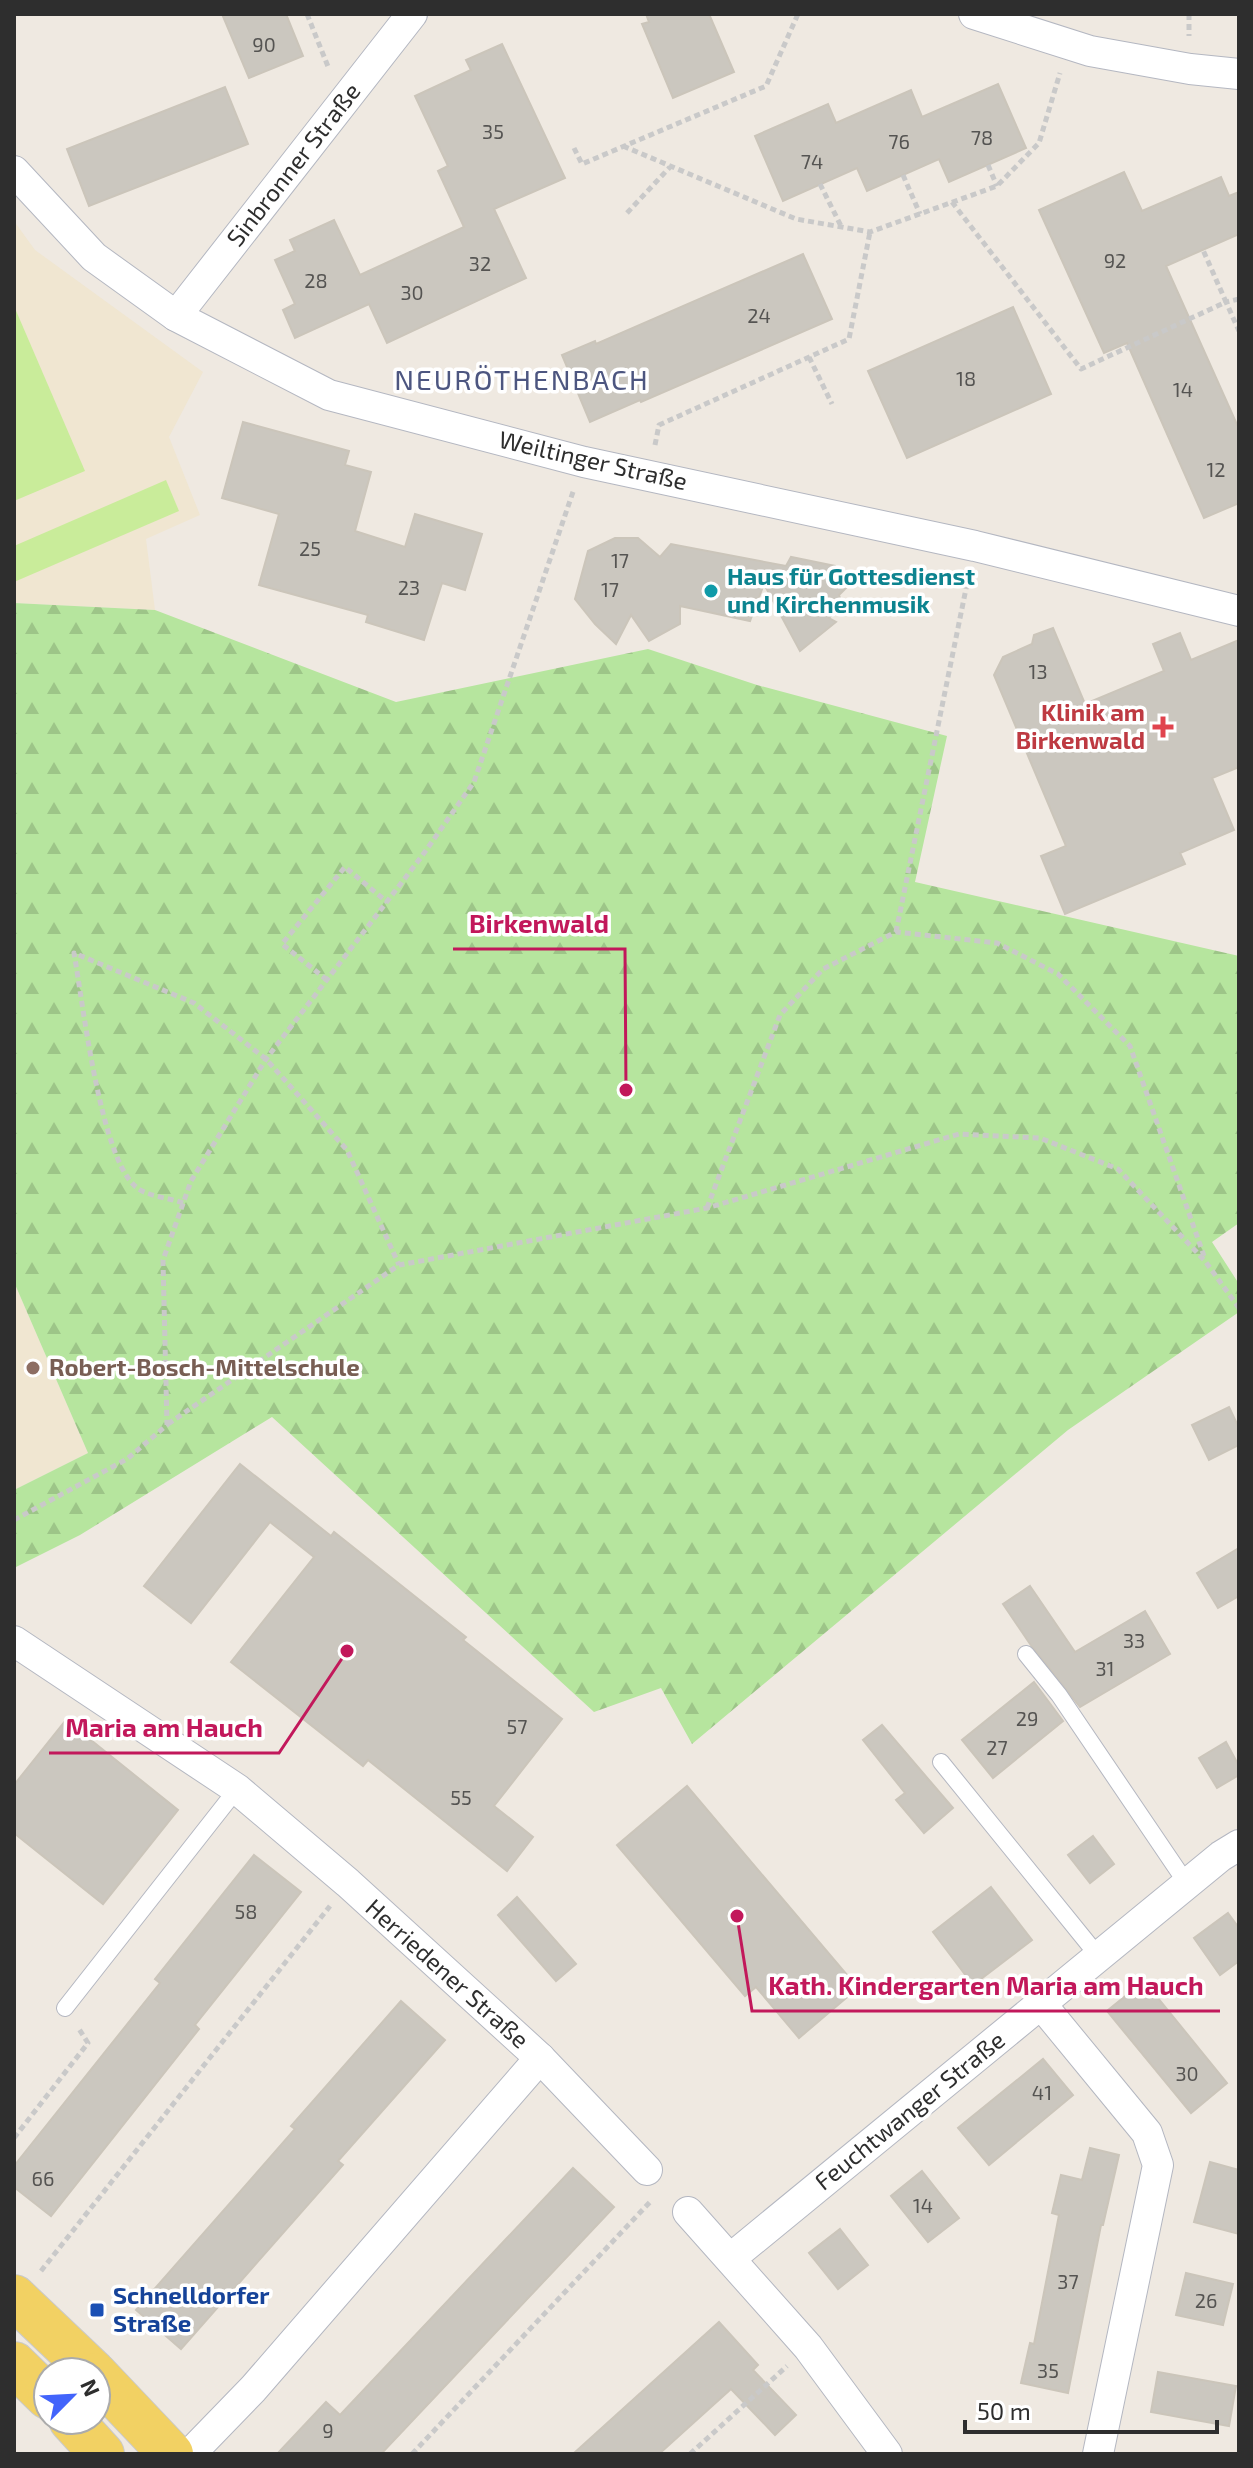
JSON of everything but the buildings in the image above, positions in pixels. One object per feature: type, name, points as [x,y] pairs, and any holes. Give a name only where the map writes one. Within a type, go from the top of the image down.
[{"type":"main road","points":[[16,2298],[77,2356]]},
{"type":"main road","points":[[14,2364],[32,2381]]},
{"type":"main road","points":[[112,2391],[171,2454]]},
{"type":"main road","points":[[86,2436],[102,2454]]},
{"type":"street","name":"Sinbronner Straße","points":[[176,316],[412,14]]},
{"type":"street","points":[[974,14],[1090,51],[1190,69],[1239,74]]},
{"type":"street","name":"Weiltinger Straße","points":[[14,171],[94,257],[176,316],[329,395],[584,462],[975,546],[1239,611]]},
{"type":"street","name":"Herriedener Straße","points":[[14,1641],[237,1789],[348,1883],[540,2058],[647,2170]]},
{"type":"street","name":"Feuchtwanger Straße","points":[[731,2258],[1187,1884],[1239,1845]]},
{"type":"street","points":[[1041,2004],[1147,2133],[1158,2165],[1098,2454]]},
{"type":"street","points":[[190,2454],[253,2389],[540,2058]]},
{"type":"street","points":[[688,2212],[808,2347],[887,2454]]},
{"type":"lane","points":[[1026,1654],[1059,1695],[1187,1884]]},
{"type":"lane","points":[[941,1762],[1099,1957]]},
{"type":"lane","points":[[65,2008],[237,1789]]},
{"type":"path","points":[[307,14],[343,102]]},
{"type":"path","points":[[574,148],[582,164],[766,86],[798,14]]},
{"type":"path","points":[[623,146],[796,219],[870,232],[997,186],[1039,143],[1069,45]]},
{"type":"path","points":[[988,165],[997,186]]},
{"type":"path","points":[[627,213],[670,167]]},
{"type":"path","points":[[903,175],[920,214]]},
{"type":"path","points":[[820,184],[841,227]]},
{"type":"path","points":[[952,202],[1081,369],[1226,302],[1239,299]]},
{"type":"path","points":[[649,475],[659,425],[849,339],[870,232]]},
{"type":"path","points":[[1203,250],[1239,331]]},
{"type":"path","points":[[809,357],[832,404]]},
{"type":"path","points":[[167,1425],[163,1260],[191,1181],[266,1059],[387,902],[474,782],[584,462]]},
{"type":"path","points":[[896,932],[975,546]]},
{"type":"path","points":[[327,980],[282,944],[345,867],[387,902]]},
{"type":"path","points":[[707,1208],[780,1015],[823,969],[896,932],[997,943],[1058,974],[1130,1046],[1205,1261]]},
{"type":"path","points":[[183,1203],[136,1188],[116,1160],[95,1081],[74,953],[194,1003],[266,1059],[347,1150],[399,1265]]},
{"type":"path","points":[[14,1520],[127,1459],[167,1425],[399,1265],[707,1208],[959,1134],[1040,1138],[1118,1169],[1205,1261],[1239,1308]]},
{"type":"path","points":[[16,2298],[348,1883]]},
{"type":"path","points":[[14,2138],[88,2043],[65,2008]]},
{"type":"path","points":[[412,2454],[652,2200]]},
{"type":"path","points":[[690,2454],[808,2347]]},
{"type":"shaded area","points":[[14,221],[35,250],[203,372],[169,437],[200,515],[146,539],[155,610],[14,603]]},
{"type":"shaded area","name":"Robert-Bosch-Mittelschule","points":[[14,1282],[88,1453],[14,1490]]},
{"type":"green space","points":[[14,306],[85,471],[14,501]]},
{"type":"green space","points":[[166,480],[179,511],[14,582],[14,546]]},
{"type":"green space","points":[[14,603],[155,610],[396,702],[648,649],[757,685],[947,736],[915,882],[1239,956],[1239,1223],[1212,1242],[1239,1284],[1239,1312],[1068,1430],[692,1744],[661,1688],[594,1712],[272,1417],[80,1535],[14,1568],[14,1490],[88,1453],[14,1282]]},
{"type":"place","name":"Haus für Gottesdienst und Kirchenmusik","points":[[711,591]]},
{"type":"place","name":"Klinik am Birkenwald","points":[[1163,727]]},
{"type":"place","name":"Birkenwald","points":[[626,1090]]},
{"type":"place","name":"Robert-Bosch-Mittelschule","points":[[33,1368]]},
{"type":"place","name":"Maria am Hauch","points":[[347,1651]]},
{"type":"place","name":"Kath. Kindergarten Maria am Hauch","points":[[737,1916]]},
{"type":"place","name":"Schnelldorfer Straße","points":[[97,2310]]},
{"type":"district","name":"NEURÖTHENBACH","points":[[522,380]]}]
